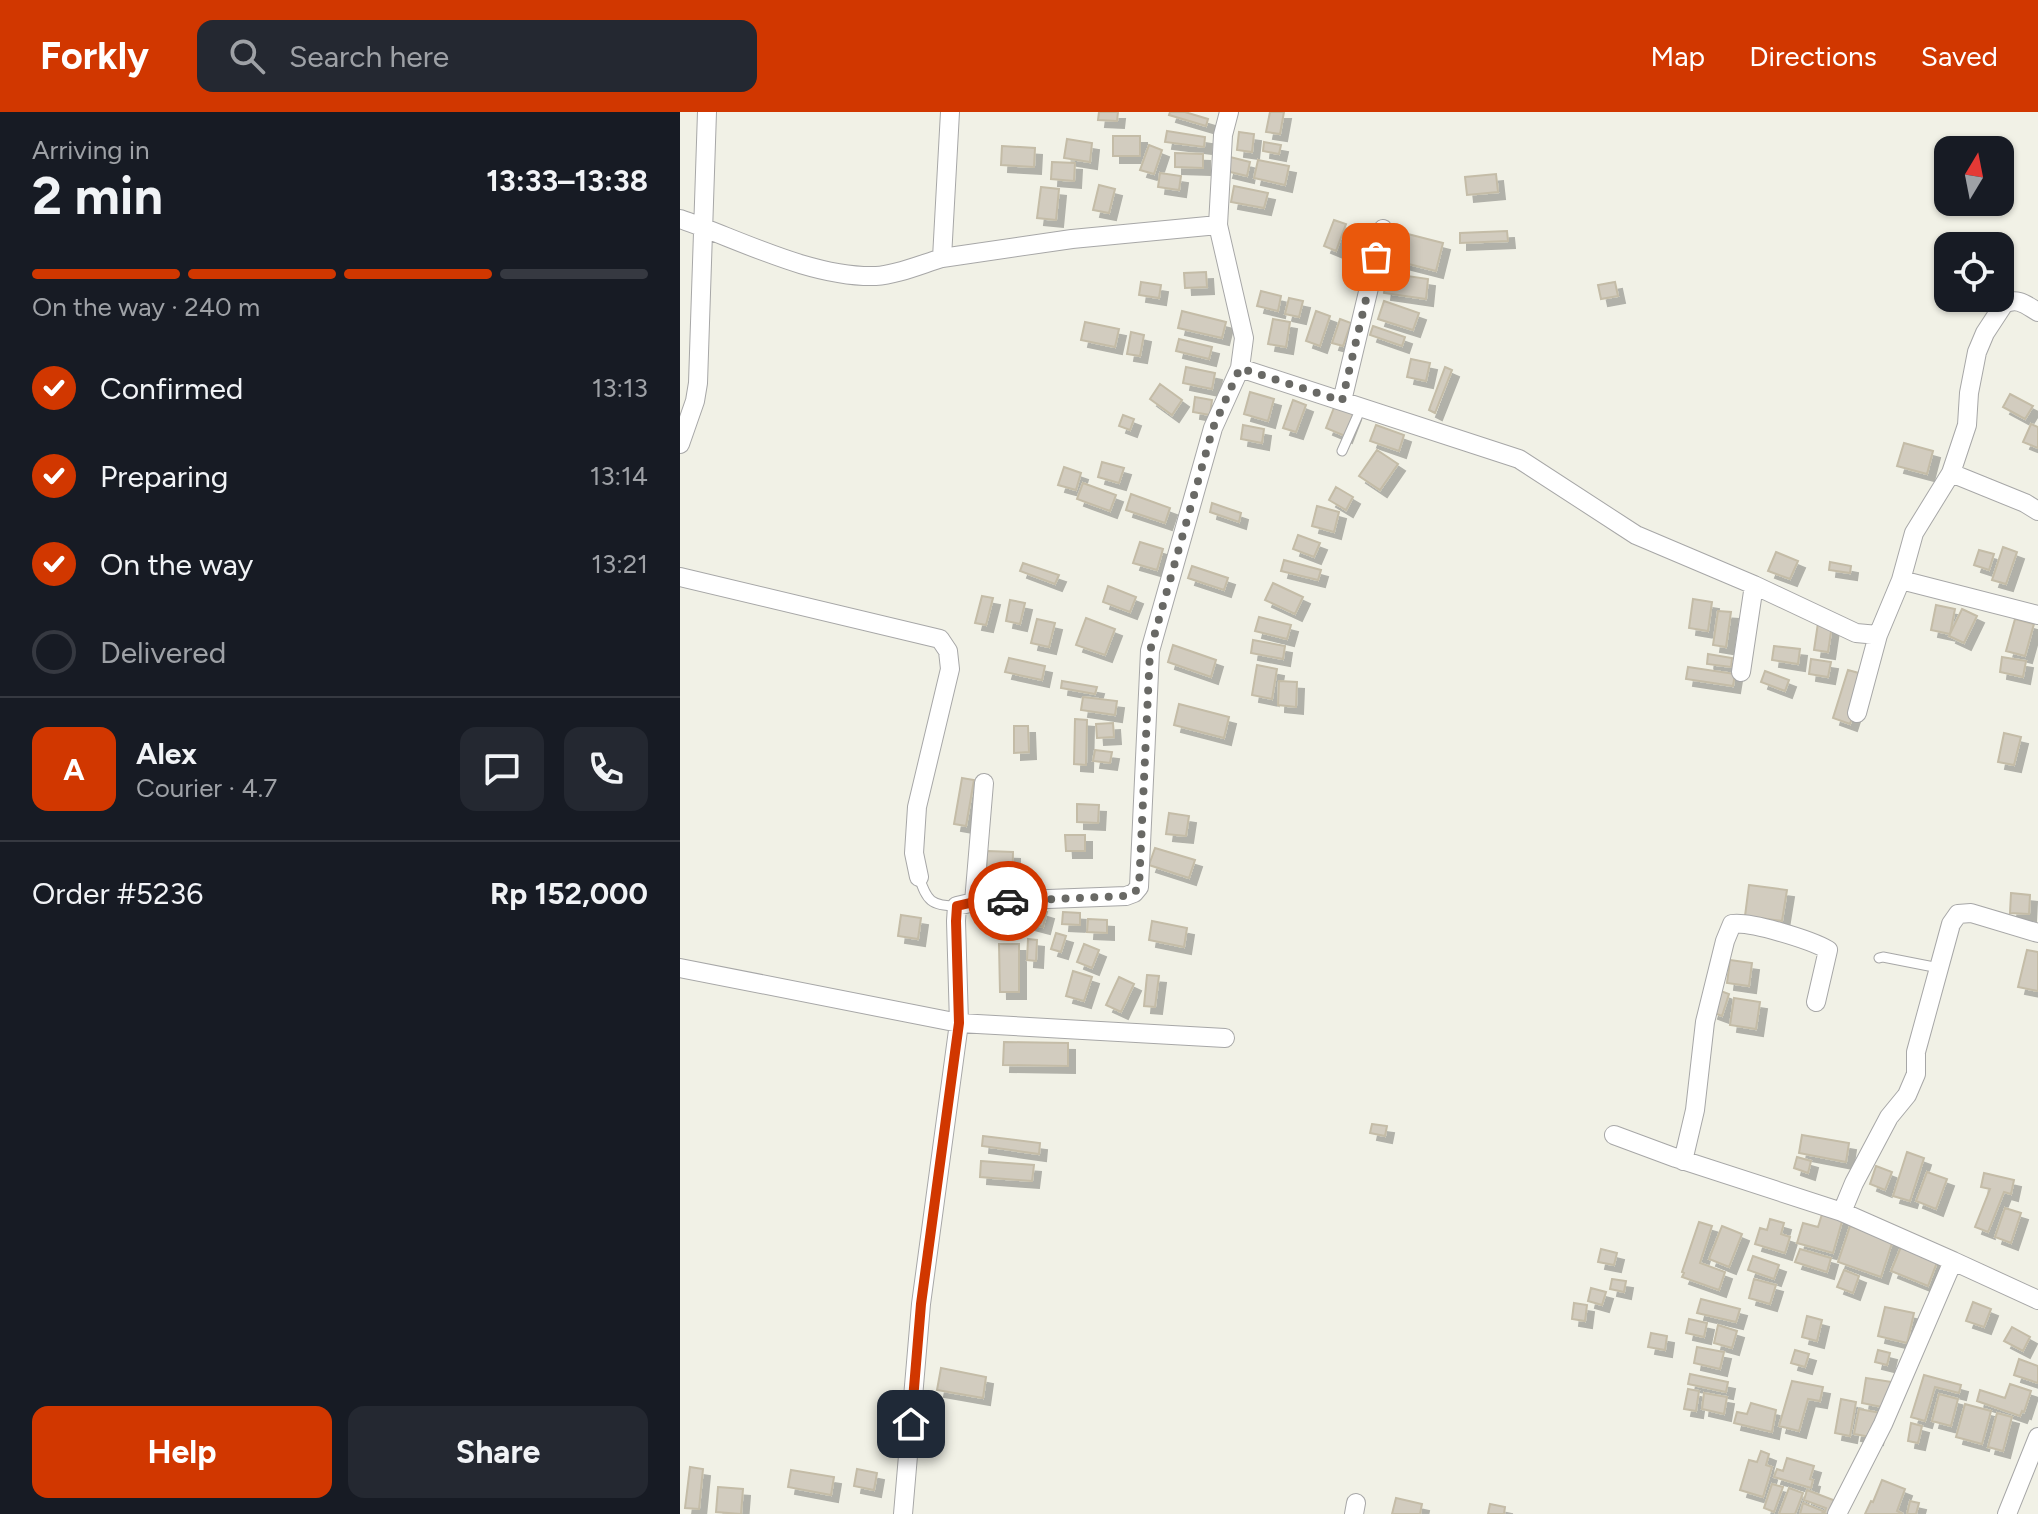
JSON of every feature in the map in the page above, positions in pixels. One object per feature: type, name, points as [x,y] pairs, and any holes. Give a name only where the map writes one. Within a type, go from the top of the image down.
[{"type":"street","points":[[680,444],[698,383],[707,112]]},
{"type":"street","points":[[942,258],[950,112]]},
{"type":"street","points":[[965,904],[1126,896],[1139,887],[1150,651],[1213,428],[1240,368],[1244,338],[1218,225],[1223,135],[1229,112]]},
{"type":"street","points":[[680,219],[786,259],[837,274],[879,276],[942,258],[1072,239],[1218,225]]},
{"type":"street","points":[[1342,401],[1383,229]]},
{"type":"street","points":[[1857,713],[1878,635],[1901,580],[1914,533],[1951,473],[1967,425],[1974,362],[1985,333],[2004,304],[2009,302],[2020,302],[2038,312]]},
{"type":"street","points":[[1240,368],[1519,459],[1636,535],[1856,633],[1878,635]]},
{"type":"street","points":[[1951,473],[2038,511]]},
{"type":"street","points":[[680,577],[940,639],[948,651],[950,669],[917,807],[914,853],[919,877]]},
{"type":"street","points":[[1901,580],[2038,615]]},
{"type":"street","points":[[1741,672],[1754,585]]},
{"type":"street","points":[[903,1514],[921,1304],[959,1023],[956,921],[965,904],[984,783]]},
{"type":"street","points":[[1842,1212],[1889,1117],[1907,1095],[1916,1074],[1916,1052],[1951,924],[1958,914],[1971,913],[2038,933]]},
{"type":"street","points":[[1683,1161],[1695,1110],[1705,1022],[1732,924],[1753,925],[1828,950],[1816,1002]]},
{"type":"street","points":[[680,968],[959,1023],[1225,1038]]},
{"type":"street","points":[[1614,1135],[1683,1161],[1842,1212],[2038,1300]]},
{"type":"street","points":[[1837,1514],[1883,1424],[1953,1261]]},
{"type":"street","points":[[2007,1514],[2038,1437]]},
{"type":"lane","points":[[1342,451],[1361,408]]},
{"type":"lane","points":[[919,877],[925,895],[938,906],[965,904]]},
{"type":"lane","points":[[1879,958],[1939,968]]},
{"type":"building","points":[[1099,112],[1118,112],[1117,121],[1098,120]]},
{"type":"building","points":[[1170,112],[1185,112],[1208,119],[1206,126],[1169,115]]},
{"type":"building","points":[[1270,112],[1284,112],[1280,134],[1266,132]]},
{"type":"building","points":[[1167,131],[1205,137],[1204,147],[1165,142]]},
{"type":"building","points":[[1239,132],[1254,134],[1252,152],[1237,150]]},
{"type":"building","points":[[1113,136],[1140,136],[1140,156],[1113,156]]},
{"type":"building","points":[[1067,139],[1092,143],[1090,162],[1064,158]]},
{"type":"building","points":[[1264,142],[1281,145],[1279,154],[1263,151]]},
{"type":"building","points":[[1149,145],[1162,150],[1154,174],[1140,170]]},
{"type":"building","points":[[1002,146],[1035,148],[1034,167],[1001,165]]},
{"type":"building","points":[[1175,153],[1203,154],[1203,168],[1175,167]]},
{"type":"building","points":[[1230,157],[1250,162],[1247,176],[1226,171]]},
{"type":"building","points":[[1258,160],[1289,166],[1285,185],[1254,178]]},
{"type":"building","points":[[1052,162],[1075,163],[1074,181],[1051,179]]},
{"type":"building","points":[[1160,173],[1181,176],[1179,190],[1158,187]]},
{"type":"building","points":[[1496,174],[1498,192],[1467,195],[1465,177]]},
{"type":"building","points":[[1099,185],[1115,189],[1109,213],[1093,210]]},
{"type":"building","points":[[1234,186],[1268,193],[1264,208],[1231,202]]},
{"type":"building","points":[[1041,187],[1059,189],[1056,220],[1037,218]]},
{"type":"building","points":[[1334,220],[1346,224],[1336,251],[1324,246]]},
{"type":"building","points":[[1507,231],[1508,241],[1460,243],[1460,233]]},
{"type":"building","points":[[1400,232],[1443,243],[1436,271],[1393,260]]},
{"type":"building","points":[[1206,272],[1207,287],[1185,288],[1184,273]]},
{"type":"building","points":[[1387,273],[1428,279],[1426,299],[1384,293]]},
{"type":"building","points":[[1141,282],[1161,285],[1159,298],[1139,295]]},
{"type":"building","points":[[1615,282],[1618,296],[1601,299],[1598,285]]},
{"type":"building","points":[[1261,291],[1281,296],[1278,311],[1257,306]]},
{"type":"building","points":[[1289,298],[1303,301],[1299,317],[1285,314]]},
{"type":"building","points":[[1384,301],[1419,313],[1413,330],[1378,319]]},
{"type":"building","points":[[1182,311],[1226,322],[1222,338],[1178,328]]},
{"type":"building","points":[[1316,311],[1330,316],[1320,346],[1306,341]]},
{"type":"building","points":[[1273,319],[1290,322],[1286,347],[1268,344]]},
{"type":"building","points":[[1340,319],[1351,323],[1343,346],[1332,343]]},
{"type":"building","points":[[1085,322],[1119,329],[1115,347],[1081,340]]},
{"type":"building","points":[[1373,326],[1405,337],[1402,346],[1370,335]]},
{"type":"building","points":[[1131,332],[1144,335],[1140,356],[1127,354]]},
{"type":"building","points":[[1179,339],[1212,347],[1209,359],[1176,351]]},
{"type":"building","points":[[1411,359],[1430,363],[1426,381],[1407,377]]},
{"type":"building","points":[[1186,367],[1215,373],[1212,389],[1183,383]]},
{"type":"building","points":[[1445,367],[1452,370],[1435,413],[1429,410]]},
{"type":"building","points":[[1160,384],[1182,400],[1172,415],[1150,399]]},
{"type":"building","points":[[1250,392],[1274,399],[1268,421],[1244,414]]},
{"type":"building","points":[[2010,394],[2033,406],[2025,419],[2003,407]]},
{"type":"building","points":[[1195,397],[1212,400],[1210,415],[1193,412]]},
{"type":"building","points":[[1293,400],[1306,405],[1296,432],[1283,428]]},
{"type":"building","points":[[1335,405],[1354,413],[1345,436],[1326,428]]},
{"type":"building","points":[[1123,415],[1134,419],[1130,430],[1119,426]]},
{"type":"building","points":[[2031,424],[2038,427],[2038,448],[2023,442]]},
{"type":"building","points":[[1243,425],[1264,429],[1262,443],[1241,439]]},
{"type":"building","points":[[1376,425],[1404,435],[1399,451],[1370,441]]},
{"type":"building","points":[[1904,443],[1933,451],[1927,474],[1897,466]]},
{"type":"building","points":[[1377,450],[1398,464],[1380,490],[1359,476]]},
{"type":"building","points":[[1102,462],[1124,468],[1119,483],[1098,477]]},
{"type":"building","points":[[1064,467],[1081,473],[1076,490],[1058,485]]},
{"type":"building","points":[[1083,483],[1116,495],[1110,511],[1077,499]]},
{"type":"building","points":[[1336,487],[1353,497],[1346,510],[1329,500]]},
{"type":"building","points":[[1131,494],[1170,508],[1165,523],[1126,510]]},
{"type":"building","points":[[1212,503],[1241,513],[1239,522],[1210,512]]},
{"type":"building","points":[[1317,506],[1339,512],[1334,532],[1312,526]]},
{"type":"building","points":[[1298,535],[1320,543],[1314,557],[1293,549]]},
{"type":"building","points":[[1140,542],[1163,549],[1157,570],[1133,563]]},
{"type":"building","points":[[2003,547],[2017,552],[2006,584],[1992,580]]},
{"type":"building","points":[[1979,550],[1994,554],[1989,570],[1974,565]]},
{"type":"building","points":[[1776,552],[1798,561],[1790,579],[1768,571]]},
{"type":"building","points":[[1284,560],[1321,570],[1318,580],[1281,571]]},
{"type":"building","points":[[1830,562],[1851,566],[1850,573],[1829,570]]},
{"type":"building","points":[[1023,563],[1059,575],[1055,584],[1020,571]]},
{"type":"building","points":[[1192,566],[1228,578],[1224,590],[1188,578]]},
{"type":"building","points":[[1273,583],[1303,597],[1295,614],[1265,600]]},
{"type":"building","points":[[1108,586],[1136,597],[1130,612],[1103,602]]},
{"type":"building","points":[[982,596],[993,598],[986,625],[975,623]]},
{"type":"building","points":[[1693,599],[1712,602],[1708,631],[1689,628]]},
{"type":"building","points":[[1010,600],[1025,603],[1020,624],[1006,621]]},
{"type":"building","points":[[1936,605],[1955,609],[1950,634],[1931,630]]},
{"type":"building","points":[[1962,609],[1977,616],[1964,643],[1949,636]]},
{"type":"building","points":[[1718,611],[1731,612],[1726,647],[1713,645]]},
{"type":"building","points":[[1259,617],[1291,625],[1287,639],[1255,631]]},
{"type":"building","points":[[1086,618],[1115,629],[1105,655],[1076,645]]},
{"type":"building","points":[[1037,619],[1055,623],[1049,647],[1031,643]]},
{"type":"building","points":[[2015,619],[2034,624],[2025,656],[2006,651]]},
{"type":"building","points":[[1818,623],[1832,625],[1828,652],[1814,650]]},
{"type":"building","points":[[1253,640],[1285,646],[1283,659],[1251,653]]},
{"type":"building","points":[[1173,645],[1216,660],[1211,677],[1168,662]]},
{"type":"building","points":[[1774,646],[1800,649],[1798,664],[1772,660]]},
{"type":"building","points":[[1708,654],[1732,658],[1731,667],[1707,664]]},
{"type":"building","points":[[2002,657],[2026,661],[2023,677],[2000,672]]},
{"type":"building","points":[[1009,658],[1045,666],[1042,680],[1005,672]]},
{"type":"building","points":[[1811,659],[1831,662],[1828,677],[1809,674]]},
{"type":"building","points":[[1257,665],[1277,669],[1272,699],[1252,695]]},
{"type":"building","points":[[1688,667],[1735,674],[1733,686],[1686,679]]},
{"type":"building","points":[[1848,670],[1866,675],[1850,724],[1833,718]]},
{"type":"building","points":[[1765,671],[1789,680],[1785,691],[1761,682]]},
{"type":"building","points":[[1062,681],[1097,687],[1095,694],[1061,688]]},
{"type":"building","points":[[1279,681],[1297,682],[1296,707],[1278,705]]},
{"type":"building","points":[[1083,697],[1117,701],[1115,715],[1081,710]]},
{"type":"building","points":[[1179,704],[1229,717],[1224,738],[1174,725]]},
{"type":"building","points":[[1075,719],[1087,720],[1086,765],[1074,764]]},
{"type":"building","points":[[1113,723],[1114,737],[1097,738],[1096,724]]},
{"type":"building","points":[[1014,726],[1028,726],[1029,752],[1014,753]]},
{"type":"building","points":[[2004,733],[2021,737],[2014,765],[1998,762]]},
{"type":"building","points":[[1095,750],[1112,752],[1110,763],[1093,761]]},
{"type":"building","points":[[962,778],[974,780],[966,826],[954,824]]},
{"type":"building","points":[[1077,804],[1099,805],[1098,823],[1077,822]]},
{"type":"building","points":[[1169,813],[1189,816],[1186,836],[1166,834]]},
{"type":"building","points":[[1065,835],[1085,835],[1085,851],[1066,851]]},
{"type":"building","points":[[1155,848],[1195,860],[1189,878],[1149,865]]},
{"type":"building","points":[[987,851],[1013,852],[1012,892],[986,891]]},
{"type":"building","points":[[1749,885],[1787,890],[1782,921],[1745,916]]},
{"type":"building","points":[[2011,893],[2030,895],[2029,914],[2010,913]]},
{"type":"building","points":[[977,902],[999,903],[998,917],[977,917]]},
{"type":"building","points":[[1024,905],[1047,912],[1043,927],[1020,921]]},
{"type":"building","points":[[1063,912],[1080,913],[1080,925],[1062,924]]},
{"type":"building","points":[[901,915],[921,918],[918,939],[898,936]]},
{"type":"building","points":[[1088,919],[1107,920],[1107,933],[1087,932]]},
{"type":"building","points":[[1152,921],[1187,928],[1184,947],[1149,940]]},
{"type":"building","points":[[1056,933],[1066,936],[1061,952],[1051,949]]},
{"type":"building","points":[[1028,939],[1037,940],[1036,961],[1027,960]]},
{"type":"building","points":[[999,944],[1019,944],[1019,992],[1000,992]]},
{"type":"building","points":[[1084,944],[1099,950],[1092,968],[1077,962]]},
{"type":"building","points":[[2027,950],[2038,952],[2038,991],[2018,987]]},
{"type":"building","points":[[1730,960],[1752,963],[1749,986],[1727,983]]},
{"type":"building","points":[[1073,971],[1092,977],[1084,1001],[1066,996]]},
{"type":"building","points":[[1147,975],[1159,976],[1155,1007],[1144,1006]]},
{"type":"building","points":[[1119,977],[1134,984],[1121,1012],[1106,1005]]},
{"type":"building","points":[[1718,990],[1729,994],[1722,1016],[1711,1012]]},
{"type":"building","points":[[1734,998],[1760,1002],[1756,1029],[1730,1025]]},
{"type":"building","points":[[1004,1042],[1068,1043],[1068,1066],[1003,1065]]},
{"type":"building","points":[[1372,1124],[1387,1126],[1385,1136],[1370,1133]]},
{"type":"building","points":[[1802,1135],[1849,1143],[1846,1162],[1799,1153]]},
{"type":"building","points":[[983,1136],[1040,1143],[1039,1154],[982,1146]]},
{"type":"building","points":[[1907,1152],[1924,1158],[1910,1201],[1893,1196]]},
{"type":"building","points":[[1797,1157],[1811,1161],[1808,1173],[1794,1168]]},
{"type":"building","points":[[981,1161],[1034,1165],[1032,1181],[980,1177]]},
{"type":"building","points":[[1876,1166],[1892,1172],[1885,1190],[1870,1184]]},
{"type":"building","points":[[1927,1172],[1947,1179],[1936,1209],[1916,1201]]},
{"type":"building","points":[[1984,1173],[2014,1180],[2011,1194],[2004,1192],[1988,1232],[1975,1227],[1990,1189],[1981,1187]]},
{"type":"building","points":[[2005,1208],[2021,1213],[2011,1243],[1995,1237]]},
{"type":"building","points":[[1823,1211],[1843,1218],[1833,1253],[1797,1243],[1803,1223],[1818,1227]]},
{"type":"building","points":[[1770,1219],[1784,1223],[1781,1234],[1790,1237],[1785,1253],[1755,1244],[1760,1228],[1767,1230]]},
{"type":"building","points":[[1699,1222],[1712,1226],[1700,1263],[1725,1272],[1719,1290],[1682,1277]]},
{"type":"building","points":[[1722,1226],[1742,1234],[1729,1267],[1709,1259]]},
{"type":"building","points":[[1850,1226],[1893,1240],[1881,1277],[1838,1262]]},
{"type":"building","points":[[1903,1242],[1939,1257],[1928,1286],[1891,1271]]},
{"type":"building","points":[[1601,1249],[1617,1253],[1614,1265],[1598,1262]]},
{"type":"building","points":[[1800,1249],[1831,1258],[1827,1272],[1795,1262]]},
{"type":"building","points":[[1753,1256],[1779,1265],[1774,1279],[1748,1270]]},
{"type":"building","points":[[1844,1270],[1859,1276],[1853,1293],[1837,1287]]},
{"type":"building","points":[[1612,1279],[1626,1281],[1624,1292],[1610,1289]]},
{"type":"building","points":[[1754,1279],[1776,1285],[1770,1304],[1749,1298]]},
{"type":"building","points":[[1591,1288],[1606,1292],[1602,1305],[1588,1301]]},
{"type":"building","points":[[1701,1299],[1740,1309],[1736,1322],[1697,1313]]},
{"type":"building","points":[[1973,1302],[1991,1309],[1984,1327],[1966,1321]]},
{"type":"building","points":[[1574,1303],[1587,1305],[1585,1321],[1572,1319]]},
{"type":"building","points":[[1885,1307],[1914,1313],[1907,1343],[1878,1336]]},
{"type":"building","points":[[1807,1316],[1822,1320],[1817,1341],[1802,1337]]},
{"type":"building","points":[[1689,1319],[1707,1323],[1704,1337],[1686,1333]]},
{"type":"building","points":[[1718,1325],[1737,1331],[1732,1348],[1714,1343]]},
{"type":"building","points":[[2012,1327],[2030,1337],[2023,1351],[2004,1341]]},
{"type":"building","points":[[1651,1333],[1667,1336],[1665,1350],[1648,1347]]},
{"type":"building","points":[[1697,1347],[1724,1352],[1720,1369],[1694,1363]]},
{"type":"building","points":[[1795,1350],[1809,1354],[1805,1367],[1791,1363]]},
{"type":"building","points":[[1878,1350],[1890,1353],[1887,1365],[1875,1362]]},
{"type":"building","points":[[2019,1359],[2038,1366],[2038,1383],[2014,1375]]},
{"type":"building","points":[[941,1368],[986,1377],[983,1398],[937,1390]]},
{"type":"building","points":[[1690,1374],[1728,1382],[1726,1392],[1688,1384]]},
{"type":"building","points":[[1924,1375],[1961,1385],[1959,1393],[1935,1387],[1925,1421],[1911,1417]]},
{"type":"building","points":[[1866,1378],[1892,1382],[1887,1408],[1862,1403]]},
{"type":"building","points":[[1792,1381],[1823,1387],[1820,1401],[1808,1399],[1799,1431],[1779,1426]]},
{"type":"building","points":[[2010,1384],[2031,1391],[2020,1416],[1977,1401],[1980,1390],[2005,1398]]},
{"type":"building","points":[[1688,1389],[1699,1391],[1696,1411],[1684,1409]]},
{"type":"building","points":[[1704,1393],[1727,1397],[1724,1414],[1702,1409]]},
{"type":"building","points":[[1939,1394],[1958,1399],[1951,1426],[1932,1421]]},
{"type":"building","points":[[1841,1399],[1856,1402],[1850,1436],[1835,1433]]},
{"type":"building","points":[[1751,1403],[1776,1410],[1772,1432],[1734,1423],[1737,1412],[1747,1414]]},
{"type":"building","points":[[1965,1404],[1991,1411],[1982,1444],[1956,1437]]},
{"type":"building","points":[[1859,1409],[1881,1413],[1876,1438],[1854,1434]]},
{"type":"building","points":[[1997,1413],[2012,1417],[2003,1451],[1988,1447]]},
{"type":"building","points":[[1911,1423],[1922,1426],[1918,1443],[1908,1441]]},
{"type":"building","points":[[1761,1451],[1769,1454],[1766,1465],[1772,1467],[1763,1497],[1740,1490],[1749,1460],[1757,1462]]},
{"type":"building","points":[[1787,1458],[1814,1466],[1811,1488],[1774,1477],[1777,1469],[1783,1471]]},
{"type":"building","points":[[690,1467],[703,1469],[699,1509],[685,1508]]},
{"type":"building","points":[[857,1469],[877,1473],[874,1490],[854,1486]]},
{"type":"building","points":[[791,1470],[834,1477],[831,1495],[788,1487]]},
{"type":"building","points":[[1882,1480],[1905,1489],[1897,1511],[1903,1514],[1865,1514]]},
{"type":"building","points":[[1772,1484],[1783,1487],[1774,1512],[1764,1508]]},
{"type":"building","points":[[718,1487],[743,1489],[741,1514],[716,1512]]},
{"type":"building","points":[[1789,1488],[1803,1493],[1795,1514],[1779,1514]]},
{"type":"building","points":[[1807,1490],[1836,1501],[1831,1514],[1824,1514],[1826,1508],[1804,1500]]},
{"type":"building","points":[[1396,1498],[1422,1504],[1420,1514],[1392,1514]]},
{"type":"building","points":[[1910,1501],[1919,1503],[1916,1514],[1907,1514]]},
{"type":"building","points":[[1803,1503],[1823,1511],[1822,1514],[1800,1514]]},
{"type":"building","points":[[1490,1504],[1505,1507],[1504,1514],[1488,1514]]},
{"type":"way so far","points":[[1008,901],[1126,896],[1139,887],[1150,651],[1213,428],[1240,368],[1342,401],[1376,257]]},
{"type":"route","points":[[911,1424],[921,1304],[959,1023],[957,906],[1008,901]]}]
